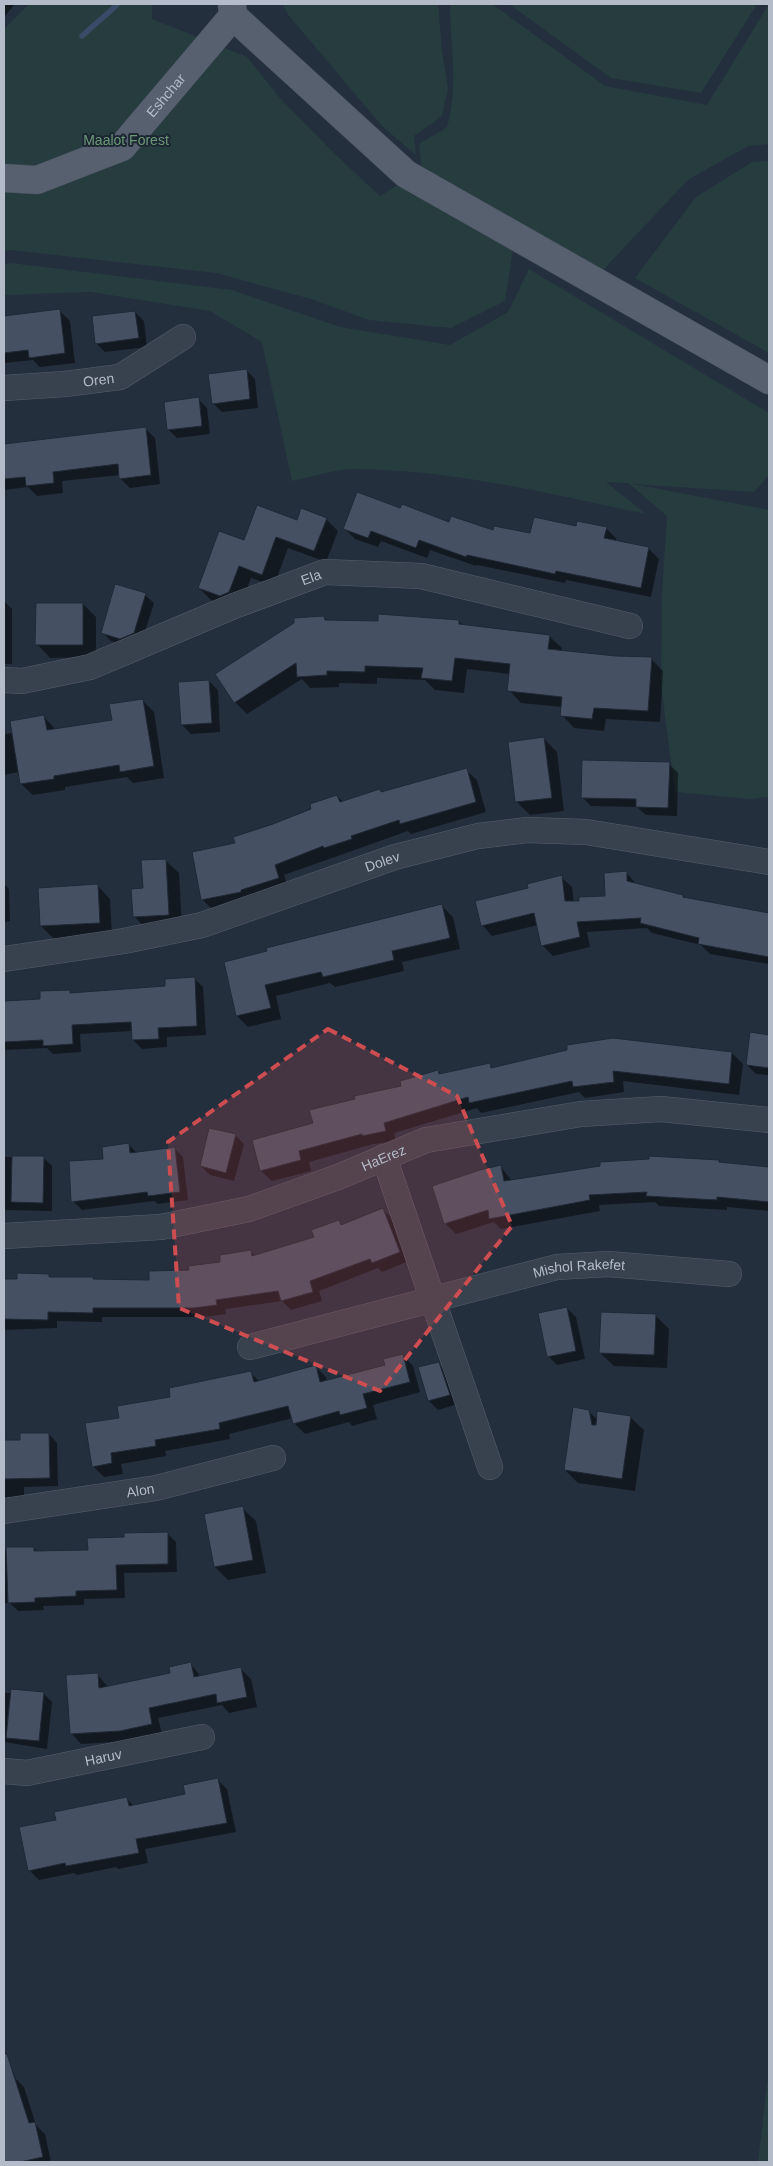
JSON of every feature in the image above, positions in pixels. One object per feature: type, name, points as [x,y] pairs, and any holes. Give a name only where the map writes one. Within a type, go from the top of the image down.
[{"type":"main road","name":"Eshchar","points":[[4,178],[37,180],[122,146],[232,10]]},
{"type":"main road","points":[[232,10],[406,174],[769,380]]},
{"type":"street","name":"Oren","points":[[4,388],[66,384],[120,377],[183,337]]},
{"type":"street","name":"Ela","points":[[4,680],[22,681],[90,666],[234,606],[325,572],[421,576],[630,626]]},
{"type":"street","name":"Dolev","points":[[4,959],[124,941],[202,925],[395,857],[478,836],[527,830],[586,832],[769,862]]},
{"type":"street","name":"HaErez","points":[[4,1236],[151,1228],[181,1223],[249,1208],[338,1177],[426,1140],[581,1114],[661,1109],[769,1120]]},
{"type":"street","points":[[384,1157],[490,1467]]},
{"type":"street","name":"Mishol Rakefet","points":[[250,1347],[557,1267],[608,1264],[728,1274]]},
{"type":"street","name":"Alon","points":[[4,1511],[156,1488],[274,1458]]},
{"type":"street","name":"Haruv","points":[[4,1771],[27,1773],[202,1737]]},
{"type":"highlighted area","points":[[328,1029],[457,1096],[512,1226],[380,1391],[179,1308],[168,1142]]},
{"type":"green space","name":"Maalot Forest","points":[[29,4],[152,4],[152,19],[247,57],[280,98],[337,156],[380,196],[422,170],[419,144],[447,127],[453,95],[450,4],[492,4],[605,86],[707,105],[769,4],[769,144],[748,146],[689,179],[602,271],[517,224],[505,301],[451,328],[369,320],[311,299],[216,273],[11,250],[4,251],[4,29]]},
{"type":"green space","points":[[283,4],[438,4],[442,51],[448,88],[442,116],[414,136],[416,155],[383,127],[289,16]]},
{"type":"green space","points":[[509,4],[757,4],[701,93],[611,78]]},
{"type":"green space","points":[[769,161],[769,353],[635,278],[696,197],[752,162]]},
{"type":"green space","points":[[11,263],[232,290],[340,327],[450,345],[508,312],[529,269],[769,413],[769,475],[754,492],[633,484],[769,510],[769,797],[751,799],[675,792],[661,685],[662,594],[667,516],[628,483],[606,482],[646,514],[502,484],[392,470],[348,469],[292,481],[262,342],[210,311],[91,292],[4,295],[4,264]]},
{"type":"green space","points":[[769,2068],[769,2162],[758,2162]]},
{"type":"building","points":[[60,309],[65,353],[29,358],[28,350],[4,353],[4,316]]},
{"type":"building","points":[[135,311],[139,338],[95,344],[92,316]]},
{"type":"building","points":[[247,369],[250,399],[212,404],[208,374]]},
{"type":"building","points":[[199,397],[202,426],[167,430],[164,402]]},
{"type":"building","points":[[146,427],[151,475],[119,479],[118,464],[53,472],[54,483],[26,486],[25,477],[4,479],[4,444]]},
{"type":"building","points":[[357,492],[400,508],[402,504],[449,522],[451,516],[493,530],[494,526],[530,533],[534,517],[576,526],[577,521],[607,527],[604,538],[649,547],[641,588],[556,571],[555,574],[467,555],[466,557],[419,540],[416,548],[371,531],[368,538],[343,529]]},
{"type":"building","points":[[257,505],[297,520],[301,508],[327,518],[314,551],[276,537],[262,575],[239,566],[229,592],[220,596],[198,588],[219,531],[244,540]]},
{"type":"building","points":[[115,584],[146,593],[134,633],[120,639],[101,633]]},
{"type":"building","points":[[36,603],[83,603],[83,645],[35,645]]},
{"type":"building","points":[[378,614],[459,620],[459,624],[550,635],[548,649],[616,656],[652,657],[648,711],[594,708],[592,719],[560,716],[562,697],[507,691],[510,664],[455,658],[452,681],[421,678],[423,668],[365,666],[365,672],[327,671],[327,675],[297,677],[296,663],[234,703],[215,674],[294,623],[294,618],[324,616],[325,620],[378,621]]},
{"type":"building","points":[[209,680],[212,723],[181,725],[178,682]]},
{"type":"building","points":[[143,699],[154,766],[120,772],[119,765],[20,784],[10,721],[44,715],[47,730],[112,720],[109,704]]},
{"type":"building","points":[[544,737],[552,798],[515,802],[508,742]]},
{"type":"building","points":[[582,760],[670,762],[668,808],[636,807],[636,799],[581,798]]},
{"type":"building","points":[[467,768],[476,802],[400,824],[399,820],[351,836],[352,839],[324,848],[323,846],[275,865],[279,878],[241,890],[241,892],[201,900],[192,852],[235,843],[233,837],[311,809],[310,804],[337,795],[340,802],[380,789],[381,792]]},
{"type":"building","points":[[166,859],[169,915],[133,917],[131,889],[143,888],[141,860]]},
{"type":"building","points":[[627,871],[627,881],[683,895],[683,897],[769,913],[769,957],[698,944],[699,938],[640,923],[641,918],[577,922],[580,937],[541,946],[534,913],[481,926],[475,901],[528,888],[527,884],[562,875],[565,901],[579,901],[579,897],[605,896],[604,873]]},
{"type":"building","points":[[98,884],[100,923],[40,926],[38,888]]},
{"type":"building","points":[[442,904],[450,938],[392,951],[394,960],[323,977],[321,972],[265,985],[271,1008],[236,1016],[224,962],[267,951],[266,948]]},
{"type":"building","points":[[195,977],[197,1026],[158,1028],[159,1039],[132,1040],[131,1022],[72,1025],[73,1044],[43,1046],[43,1040],[4,1042],[4,1001],[40,999],[40,991],[70,990],[70,993],[165,986],[165,979]]},
{"type":"building","points":[[750,1032],[769,1035],[769,1068],[746,1065]]},
{"type":"building","points":[[613,1038],[732,1052],[729,1084],[613,1071],[614,1082],[573,1087],[572,1081],[469,1103],[468,1097],[384,1123],[386,1131],[362,1136],[362,1134],[299,1151],[301,1160],[260,1171],[252,1140],[313,1123],[309,1110],[355,1099],[354,1096],[401,1086],[400,1081],[438,1070],[439,1074],[490,1063],[491,1068],[567,1050],[567,1045]]},
{"type":"building","points":[[209,1128],[236,1134],[226,1173],[200,1166]]},
{"type":"building","points":[[129,1143],[130,1153],[175,1147],[180,1192],[148,1196],[147,1192],[71,1202],[69,1161],[103,1159],[102,1147]]},
{"type":"building","points":[[12,1156],[44,1156],[43,1203],[11,1202]]},
{"type":"building","points":[[649,1156],[719,1160],[719,1162],[769,1167],[769,1202],[717,1197],[717,1200],[646,1196],[647,1192],[589,1195],[590,1200],[489,1219],[488,1210],[444,1224],[432,1186],[501,1165],[504,1181],[600,1166],[600,1162],[649,1159]]},
{"type":"building","points":[[383,1208],[400,1252],[372,1263],[370,1259],[310,1281],[313,1292],[281,1301],[278,1291],[216,1300],[217,1305],[193,1308],[93,1308],[93,1313],[48,1312],[48,1320],[4,1319],[4,1279],[17,1279],[17,1273],[49,1274],[49,1277],[149,1280],[149,1271],[189,1270],[188,1266],[220,1262],[220,1255],[251,1250],[252,1256],[314,1237],[311,1230],[339,1220],[341,1225]]},
{"type":"building","points":[[567,1307],[576,1351],[547,1357],[538,1313]]},
{"type":"building","points":[[601,1312],[656,1314],[654,1355],[599,1353]]},
{"type":"building","points":[[403,1354],[410,1382],[363,1394],[367,1408],[340,1415],[339,1411],[293,1424],[288,1406],[219,1423],[220,1429],[155,1440],[156,1446],[111,1453],[112,1463],[92,1467],[85,1423],[119,1418],[117,1406],[170,1397],[169,1388],[251,1371],[254,1382],[316,1365],[320,1382],[385,1365],[383,1359]]},
{"type":"building","points":[[439,1362],[450,1395],[428,1401],[418,1367]]},
{"type":"building","points":[[573,1407],[589,1410],[592,1425],[596,1425],[597,1411],[631,1416],[622,1479],[564,1470]]},
{"type":"building","points":[[20,1433],[49,1433],[50,1478],[4,1479],[4,1440],[20,1440]]},
{"type":"building","points":[[243,1506],[253,1560],[214,1567],[204,1514]]},
{"type":"building","points":[[168,1532],[168,1564],[116,1565],[117,1590],[76,1591],[76,1596],[35,1598],[35,1602],[8,1603],[6,1547],[34,1547],[34,1551],[88,1550],[87,1538],[124,1537],[124,1533]]},
{"type":"building","points":[[191,1662],[194,1677],[241,1667],[247,1697],[217,1703],[216,1694],[149,1708],[152,1724],[120,1731],[70,1734],[66,1675],[98,1673],[99,1688],[170,1673],[169,1667]]},
{"type":"building","points":[[11,1689],[44,1692],[39,1741],[6,1738]]},
{"type":"building","points":[[218,1778],[227,1823],[136,1839],[139,1853],[66,1866],[65,1863],[28,1871],[19,1827],[56,1820],[54,1812],[127,1797],[129,1806],[185,1794],[183,1785]]},
{"type":"building","points":[[4,2054],[7,2054],[29,2123],[35,2122],[43,2157],[20,2162],[4,2162]]},
{"type":"waterway","points":[[82,36],[118,4]]}]
